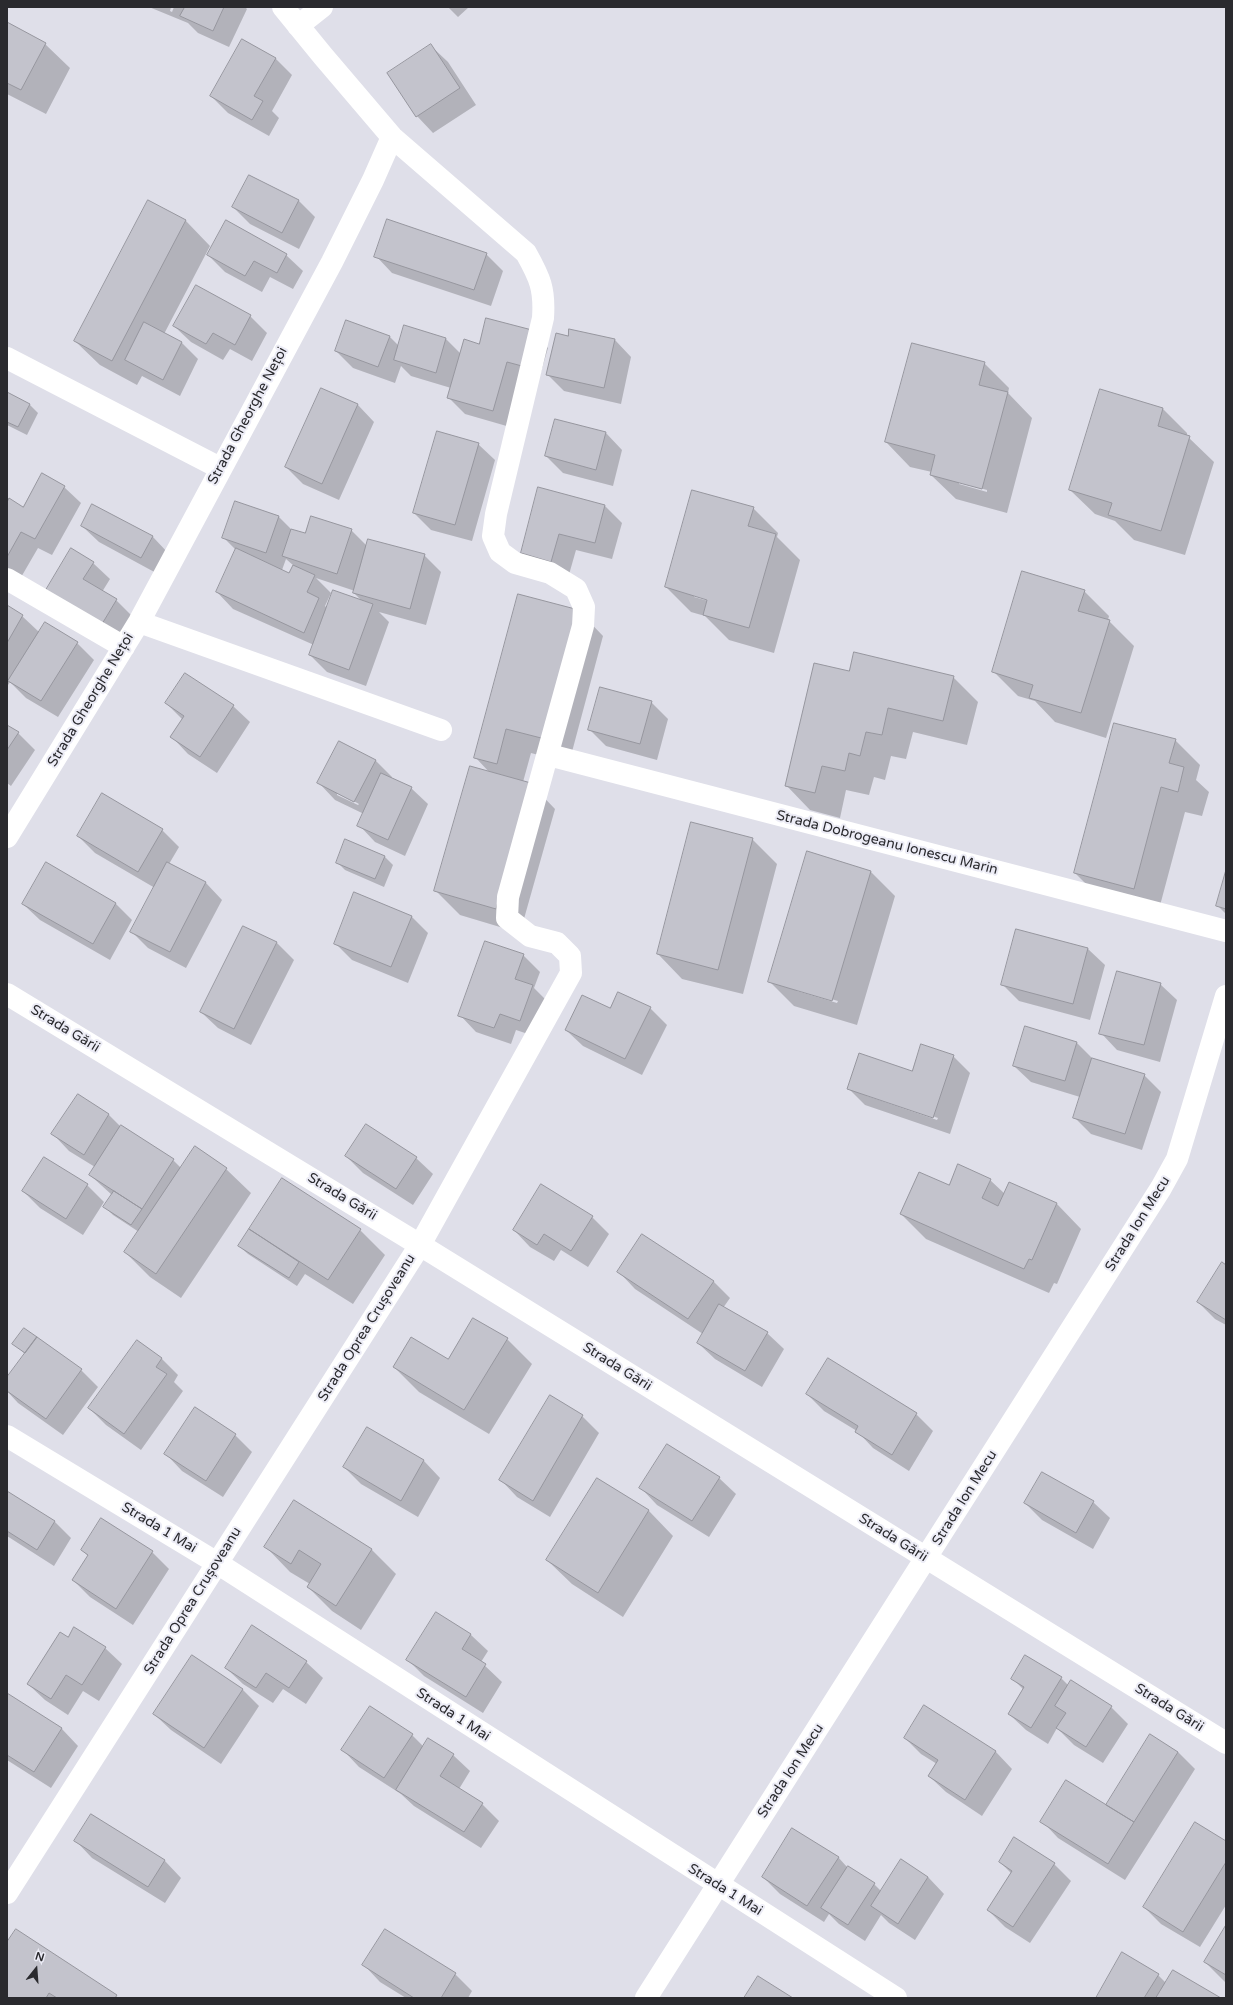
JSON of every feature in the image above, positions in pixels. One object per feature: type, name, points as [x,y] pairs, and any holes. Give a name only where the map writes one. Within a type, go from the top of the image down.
[{"type":"street","points":[[283,7],[392,137],[526,253],[538,274],[544,297],[543,318],[496,514],[493,536],[500,552],[515,563],[550,573],[576,589],[584,607],[583,626],[549,755]]},
{"type":"street","points":[[298,26],[322,7]]},
{"type":"street","name":"Strada Gheorghe Nețoi","points":[[7,837],[138,622],[332,262],[392,137]]},
{"type":"street","points":[[7,358],[220,468]]},
{"type":"street","points":[[7,579],[124,647]]},
{"type":"street","points":[[138,622],[441,730]]},
{"type":"street","name":"Strada Dobrogeanu Ionescu Marin","points":[[549,755],[1226,931]]},
{"type":"street","name":"Strada Oprea Crușoveanu","points":[[7,1893],[420,1245],[571,973],[570,956],[557,943],[530,936],[507,918],[508,897],[549,755]]},
{"type":"street","name":"Strada Gării","points":[[7,994],[420,1245],[1226,1743]]},
{"type":"street","name":"Strada Ion Mecu","points":[[646,1998],[1162,1188],[1177,1158],[1226,996]]},
{"type":"street","name":"Strada 1 Mai","points":[[7,1436],[217,1564],[896,1998]]},
{"type":"building","points":[[185,7],[224,7],[213,31],[180,16]]},
{"type":"building","points":[[7,22],[46,43],[21,90],[7,83]]},
{"type":"building","points":[[242,39],[276,58],[254,96],[263,101],[252,120],[210,96]]},
{"type":"building","points":[[431,44],[460,88],[416,117],[387,73]]},
{"type":"building","points":[[249,175],[299,200],[282,233],[232,207]]},
{"type":"building","points":[[148,200],[186,220],[112,361],[74,341]]},
{"type":"building","points":[[387,219],[487,253],[474,290],[374,257]]},
{"type":"building","points":[[226,220],[287,254],[277,273],[254,261],[245,276],[207,255]]},
{"type":"building","points":[[196,285],[251,315],[235,345],[213,333],[206,344],[173,326]]},
{"type":"building","points":[[486,318],[532,330],[522,366],[507,362],[493,411],[447,398],[464,339],[479,344]]},
{"type":"building","points":[[346,320],[390,336],[378,367],[335,351]]},
{"type":"building","points":[[144,322],[182,342],[163,380],[125,360]]},
{"type":"building","points":[[404,325],[446,338],[436,373],[394,360]]},
{"type":"building","points":[[569,329],[615,339],[604,388],[546,375],[556,333],[568,336]]},
{"type":"building","points":[[912,343],[985,362],[979,385],[1008,392],[982,489],[930,475],[935,455],[885,442]]},
{"type":"building","points":[[321,388],[358,404],[322,484],[285,467]]},
{"type":"building","points":[[1100,389],[1163,408],[1158,426],[1190,436],[1161,531],[1108,515],[1112,503],[1069,490]]},
{"type":"building","points":[[7,392],[30,404],[18,427],[7,422]]},
{"type":"building","points":[[555,419],[606,432],[596,470],[545,456]]},
{"type":"building","points":[[437,431],[479,443],[455,525],[413,513]]},
{"type":"building","points":[[42,473],[65,486],[35,539],[21,532],[7,557],[7,502],[9,498],[23,507]]},
{"type":"building","points":[[538,487],[605,505],[595,543],[559,534],[551,562],[521,553]]},
{"type":"building","points":[[692,490],[754,507],[748,526],[776,534],[749,628],[703,615],[707,600],[665,587]]},
{"type":"building","points":[[235,501],[279,516],[266,553],[222,538]]},
{"type":"building","points":[[92,504],[153,536],[141,558],[81,526]]},
{"type":"building","points":[[311,516],[352,529],[337,574],[282,556],[291,529],[305,533]]},
{"type":"building","points":[[368,539],[425,554],[410,609],[353,593]]},
{"type":"building","points":[[71,548],[94,562],[83,579],[117,599],[102,624],[46,590]]},
{"type":"building","points":[[236,548],[289,573],[293,565],[315,575],[307,592],[319,598],[304,633],[216,592]]},
{"type":"building","points":[[1022,571],[1085,590],[1078,611],[1110,620],[1081,713],[1029,698],[1033,685],[992,672]]},
{"type":"building","points":[[333,590],[373,604],[349,670],[309,655]]},
{"type":"building","points":[[518,594],[579,610],[545,739],[506,729],[497,764],[474,758]]},
{"type":"building","points":[[7,605],[23,615],[7,643]]},
{"type":"building","points":[[45,622],[78,642],[41,701],[8,681]]},
{"type":"building","points":[[854,652],[954,676],[943,721],[888,708],[882,735],[866,732],[860,756],[849,753],[845,771],[822,766],[815,793],[785,786],[814,663],[849,671]]},
{"type":"building","points":[[185,673],[234,705],[200,757],[170,737],[184,716],[165,703]]},
{"type":"building","points":[[600,687],[652,701],[640,744],[588,730]]},
{"type":"building","points":[[1114,723],[1176,739],[1169,763],[1184,767],[1178,792],[1161,787],[1134,889],[1074,873]]},
{"type":"building","points":[[7,725],[19,732],[7,750]]},
{"type":"building","points":[[339,741],[376,760],[354,802],[317,783]]},
{"type":"building","points":[[470,766],[531,783],[496,909],[434,891]]},
{"type":"building","points":[[381,773],[412,787],[388,840],[357,826]]},
{"type":"building","points":[[102,793],[163,829],[138,872],[77,836]]},
{"type":"building","points":[[691,822],[753,838],[718,970],[657,954]]},
{"type":"building","points":[[345,839],[385,856],[375,879],[336,863]]},
{"type":"building","points":[[807,851],[871,871],[832,1001],[768,982]]},
{"type":"building","points":[[46,862],[116,903],[93,944],[22,904]]},
{"type":"building","points":[[167,862],[206,882],[170,952],[130,932]]},
{"type":"building","points":[[1226,870],[1226,909],[1216,906]]},
{"type":"building","points":[[354,892],[412,916],[391,967],[334,944]]},
{"type":"building","points":[[243,926],[277,942],[234,1029],[200,1012]]},
{"type":"building","points":[[1016,929],[1088,948],[1073,1004],[1001,985]]},
{"type":"building","points":[[485,941],[524,954],[515,979],[533,985],[520,1021],[500,1014],[494,1028],[458,1016]]},
{"type":"building","points":[[1117,971],[1161,983],[1144,1045],[1099,1034]]},
{"type":"building","points":[[618,992],[651,1007],[625,1059],[565,1030],[582,995],[610,1008]]},
{"type":"building","points":[[1025,1026],[1077,1042],[1065,1081],[1013,1066]]},
{"type":"building","points":[[921,1044],[954,1055],[933,1118],[847,1089],[859,1053],[912,1071]]},
{"type":"building","points":[[1092,1058],[1145,1074],[1125,1134],[1073,1118]]},
{"type":"building","points":[[78,1094],[109,1114],[84,1155],[51,1134]]},
{"type":"building","points":[[366,1124],[417,1157],[396,1189],[345,1156]]},
{"type":"building","points":[[121,1125],[174,1159],[142,1209],[89,1175]]},
{"type":"building","points":[[195,1146],[227,1168],[156,1274],[124,1252]]},
{"type":"building","points":[[44,1157],[88,1184],[66,1219],[22,1191]]},
{"type":"building","points":[[958,1164],[991,1179],[982,1198],[998,1206],[1009,1182],[1057,1203],[1032,1260],[1029,1259],[1024,1269],[900,1214],[919,1172],[949,1185]]},
{"type":"building","points":[[282,1178],[361,1229],[328,1280],[249,1229]]},
{"type":"building","points":[[541,1184],[593,1216],[571,1251],[544,1234],[537,1245],[513,1230]]},
{"type":"building","points":[[114,1191],[142,1209],[131,1225],[103,1207]]},
{"type":"building","points":[[249,1229],[299,1262],[289,1278],[238,1246]]},
{"type":"building","points":[[642,1234],[714,1281],[688,1319],[617,1272]]},
{"type":"building","points":[[1222,1262],[1226,1265],[1226,1320],[1197,1302]]},
{"type":"building","points":[[719,1304],[768,1332],[745,1371],[697,1343]]},
{"type":"building","points":[[473,1318],[508,1338],[464,1410],[393,1367],[411,1337],[448,1359]]},
{"type":"building","points":[[24,1328],[37,1337],[25,1353],[12,1344]]},
{"type":"building","points":[[37,1337],[82,1369],[46,1419],[7,1391],[7,1377]]},
{"type":"building","points":[[137,1340],[162,1358],[156,1367],[167,1374],[124,1434],[88,1408]]},
{"type":"building","points":[[828,1358],[917,1413],[892,1455],[855,1432],[858,1426],[806,1394]]},
{"type":"building","points":[[550,1395],[583,1415],[533,1501],[499,1480]]},
{"type":"building","points":[[195,1407],[236,1434],[206,1481],[164,1454]]},
{"type":"building","points":[[367,1427],[424,1460],[401,1501],[343,1467]]},
{"type":"building","points":[[667,1444],[720,1477],[692,1521],[639,1488]]},
{"type":"building","points":[[1042,1472],[1094,1501],[1076,1533],[1024,1503]]},
{"type":"building","points":[[597,1478],[649,1510],[598,1593],[546,1560]]},
{"type":"building","points":[[7,1491],[55,1521],[37,1550],[7,1531]]},
{"type":"building","points":[[294,1500],[372,1549],[336,1606],[307,1587],[321,1564],[299,1550],[291,1564],[264,1547]]},
{"type":"building","points":[[101,1518],[153,1551],[116,1609],[72,1580],[88,1555],[81,1550]]},
{"type":"building","points":[[436,1612],[471,1634],[462,1649],[486,1664],[466,1697],[406,1660]]},
{"type":"building","points":[[252,1625],[307,1661],[289,1688],[266,1673],[256,1688],[225,1668]]},
{"type":"building","points":[[74,1627],[106,1647],[82,1685],[66,1675],[51,1699],[27,1684],[60,1632],[68,1637]]},
{"type":"building","points":[[192,1655],[243,1689],[204,1748],[153,1714]]},
{"type":"building","points":[[1025,1655],[1062,1677],[1031,1728],[1008,1714],[1024,1687],[1011,1679]]},
{"type":"building","points":[[1071,1680],[1112,1706],[1086,1747],[1056,1728],[1066,1713],[1055,1706]]},
{"type":"building","points":[[7,1693],[62,1728],[34,1772],[7,1755]]},
{"type":"building","points":[[924,1705],[996,1751],[965,1800],[928,1776],[938,1760],[904,1738]]},
{"type":"building","points":[[370,1706],[413,1734],[384,1778],[341,1750]]},
{"type":"building","points":[[1150,1734],[1178,1752],[1134,1822],[1106,1805]]},
{"type":"building","points":[[428,1738],[454,1754],[440,1776],[483,1803],[464,1832],[396,1790]]},
{"type":"building","points":[[1066,1780],[1134,1822],[1108,1864],[1040,1822]]},
{"type":"building","points":[[91,1814],[165,1860],[148,1887],[74,1841]]},
{"type":"building","points":[[1195,1822],[1226,1841],[1226,1862],[1183,1932],[1143,1907]]},
{"type":"building","points":[[792,1828],[839,1857],[807,1906],[762,1877]]},
{"type":"building","points":[[1014,1837],[1055,1863],[1013,1927],[987,1910],[1012,1871],[999,1862]]},
{"type":"building","points":[[901,1859],[928,1877],[898,1924],[871,1906]]},
{"type":"building","points":[[848,1866],[875,1883],[848,1925],[821,1908]]},
{"type":"building","points":[[1226,1925],[1226,1975],[1204,1962]]},
{"type":"building","points":[[16,1929],[117,1995],[115,1998],[57,1998],[49,1993],[46,1998],[7,1998],[7,1942]]},
{"type":"building","points":[[385,1929],[456,1973],[441,1998],[414,1998],[362,1965]]},
{"type":"building","points":[[1122,1952],[1159,1974],[1144,1998],[1096,1998]]},
{"type":"building","points":[[1173,1970],[1221,1998],[1156,1998]]},
{"type":"building","points":[[758,1976],[793,1998],[744,1998]]}]
